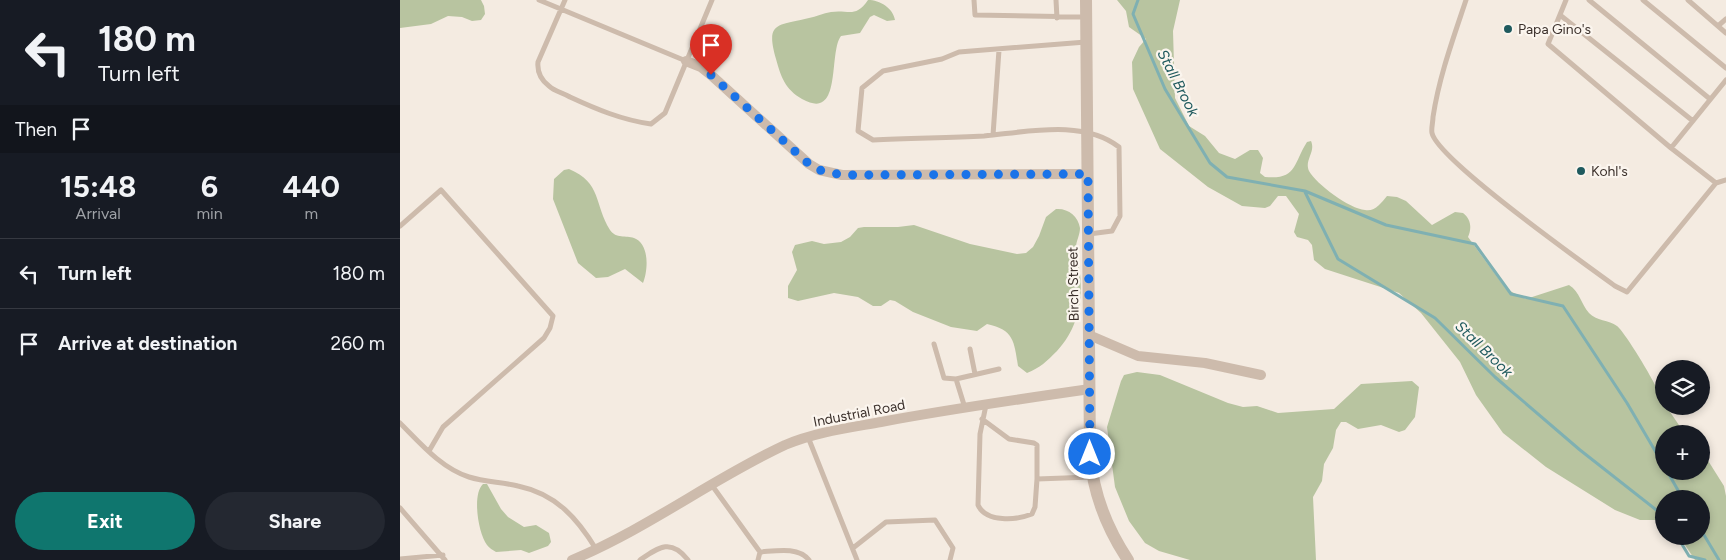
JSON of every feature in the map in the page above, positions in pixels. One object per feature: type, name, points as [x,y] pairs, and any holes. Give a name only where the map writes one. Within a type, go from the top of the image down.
[{"type":"street","name":"Birch Street","points":[[1086,0],[1092,477],[1106,521],[1128,560]]},
{"type":"street","points":[[686,62],[701,67],[711,75],[797,154],[819,170],[842,175],[1088,174]]},
{"type":"street","points":[[1089,335],[1138,356],[1205,363],[1261,375]]},
{"type":"street","name":"Industrial Road","points":[[572,560],[596,549],[711,484],[786,445],[808,437],[834,430],[1090,389]]},
{"type":"lane","points":[[539,0],[686,62]]},
{"type":"lane","points":[[564,0],[538,62],[538,70],[550,87],[596,109],[635,122],[651,124],[665,113],[712,0]]},
{"type":"lane","points":[[974,0],[975,15],[1057,18],[1086,17]]},
{"type":"lane","points":[[1056,0],[1057,18]]},
{"type":"lane","points":[[1466,0],[1447,56],[1436,100],[1432,133],[1444,152],[1509,207],[1615,286],[1627,292],[1716,183],[1726,180]]},
{"type":"lane","points":[[1566,0],[1548,44],[1671,148],[1716,183]]},
{"type":"lane","points":[[1589,0],[1710,99]]},
{"type":"lane","points":[[1643,0],[1726,68]]},
{"type":"lane","points":[[1688,0],[1726,33]]},
{"type":"lane","points":[[1560,15],[1693,121]]},
{"type":"lane","points":[[1718,26],[1726,19]]},
{"type":"lane","points":[[1087,42],[960,52],[942,59],[883,72],[862,88],[858,131],[873,140],[1054,129],[1088,133],[1112,142],[1119,147],[1120,216],[1112,231],[1088,234]]},
{"type":"lane","points":[[993,134],[999,50]]},
{"type":"lane","points":[[1671,148],[1726,80]]},
{"type":"lane","points":[[400,226],[441,190],[553,316],[550,328],[544,338],[443,427],[429,451]]},
{"type":"lane","points":[[934,344],[944,378],[956,378],[999,369]]},
{"type":"lane","points":[[970,349],[975,374]]},
{"type":"lane","points":[[956,378],[965,408]]},
{"type":"lane","points":[[982,419],[1009,439],[1037,445],[1036,506],[1032,514],[1019,517],[991,517],[984,515],[978,505],[982,419],[986,405]]},
{"type":"lane","points":[[400,423],[449,468],[469,477],[520,486],[547,496],[567,509],[582,527],[596,549]]},
{"type":"lane","points":[[808,437],[857,560]]},
{"type":"lane","points":[[1037,479],[1092,477]]},
{"type":"lane","points":[[711,484],[760,552],[758,560]]},
{"type":"lane","points":[[400,508],[444,558]]},
{"type":"lane","points":[[853,548],[886,522],[935,520],[953,548],[950,560]]},
{"type":"lane","points":[[640,560],[657,548],[665,546],[674,548],[688,560]]},
{"type":"lane","points":[[760,552],[789,550],[805,555],[809,560]]},
{"type":"lane","points":[[400,559],[444,558]]},
{"type":"green space","points":[[400,0],[481,0],[485,14],[481,20],[472,21],[462,17],[448,16],[431,24],[400,28]]},
{"type":"green space","points":[[868,0],[877,1],[889,8],[895,20],[887,21],[874,15],[870,17],[860,33],[841,36],[837,45],[829,94],[824,101],[815,104],[802,99],[791,91],[784,82],[780,71],[773,47],[773,31],[782,24],[837,11],[855,11]]},
{"type":"green space","points":[[1117,0],[1180,0],[1173,31],[1175,98],[1189,126],[1205,136],[1219,153],[1235,159],[1250,150],[1258,150],[1263,158],[1260,173],[1265,177],[1283,176],[1293,169],[1307,142],[1311,141],[1312,149],[1308,163],[1309,171],[1319,182],[1343,201],[1359,209],[1372,210],[1387,196],[1397,197],[1406,201],[1432,225],[1455,212],[1463,213],[1468,218],[1470,224],[1468,237],[1506,289],[1526,299],[1569,285],[1576,291],[1586,310],[1592,316],[1617,326],[1628,340],[1655,385],[1655,415],[1672,415],[1679,425],[1655,425],[1655,480],[1710,480],[1710,464],[1724,486],[1726,496],[1726,560],[1695,560],[1685,545],[1710,545],[1710,490],[1655,490],[1655,520],[1640,520],[1615,510],[1546,467],[1503,433],[1476,395],[1460,362],[1421,313],[1399,293],[1325,269],[1314,260],[1312,245],[1308,240],[1297,237],[1294,232],[1299,214],[1286,196],[1278,196],[1270,206],[1265,208],[1242,206],[1208,187],[1160,149],[1133,89],[1132,62],[1139,47],[1146,39],[1129,27],[1126,11]]},
{"type":"green space","points":[[569,169],[580,175],[592,188],[612,233],[618,236],[634,238],[643,246],[647,265],[643,283],[625,269],[608,277],[596,278],[578,263],[553,199],[554,179],[564,170]]},
{"type":"green space","points":[[1056,209],[1068,211],[1075,216],[1080,228],[1076,247],[1081,284],[1079,305],[1074,325],[1064,343],[1043,364],[1027,373],[1018,366],[1014,343],[1008,333],[987,324],[977,331],[951,327],[913,312],[890,300],[881,306],[873,306],[858,297],[834,293],[798,301],[788,298],[788,286],[797,270],[792,252],[795,245],[812,241],[824,244],[841,242],[850,237],[858,228],[914,225],[970,244],[1017,254],[1026,253],[1033,247],[1046,217]]},
{"type":"green space","points":[[1137,372],[1160,375],[1228,403],[1243,407],[1257,406],[1278,413],[1334,409],[1361,384],[1412,381],[1419,387],[1415,417],[1405,430],[1399,432],[1381,425],[1358,429],[1346,422],[1341,422],[1336,430],[1333,448],[1324,464],[1322,481],[1313,497],[1316,560],[1190,560],[1159,551],[1145,543],[1129,521],[1115,487],[1107,427],[1124,375]]},
{"type":"green space","points":[[483,484],[487,484],[501,509],[508,517],[524,527],[536,525],[549,533],[551,542],[548,546],[529,553],[521,550],[496,552],[489,547],[481,532],[477,505],[480,489]]},
{"type":"waterway","name":"Stall Brook","points":[[1138,0],[1133,14],[1165,89],[1210,163],[1227,177],[1305,191],[1386,225],[1475,244],[1511,294],[1563,306],[1627,403],[1655,451]]},
{"type":"waterway","name":"Stall Brook","points":[[1305,192],[1338,259],[1435,318],[1495,377],[1580,450],[1655,509]]},
{"type":"waterway","name":"Stall Brook","points":[[1672,480],[1678,490]]},
{"type":"waterway","name":"Stall Brook","points":[[1682,545],[1689,556],[1705,560]]},
{"type":"waterway","name":"Stall Brook","points":[[1710,545],[1719,560]]},
{"type":"place","name":"Papa Gino's","points":[[1508,29]]},
{"type":"place","name":"Kohl's","points":[[1581,171]]},
{"type":"route","points":[[711,75],[809,164],[829,173],[842,175],[1088,174],[1090,454]]}]
